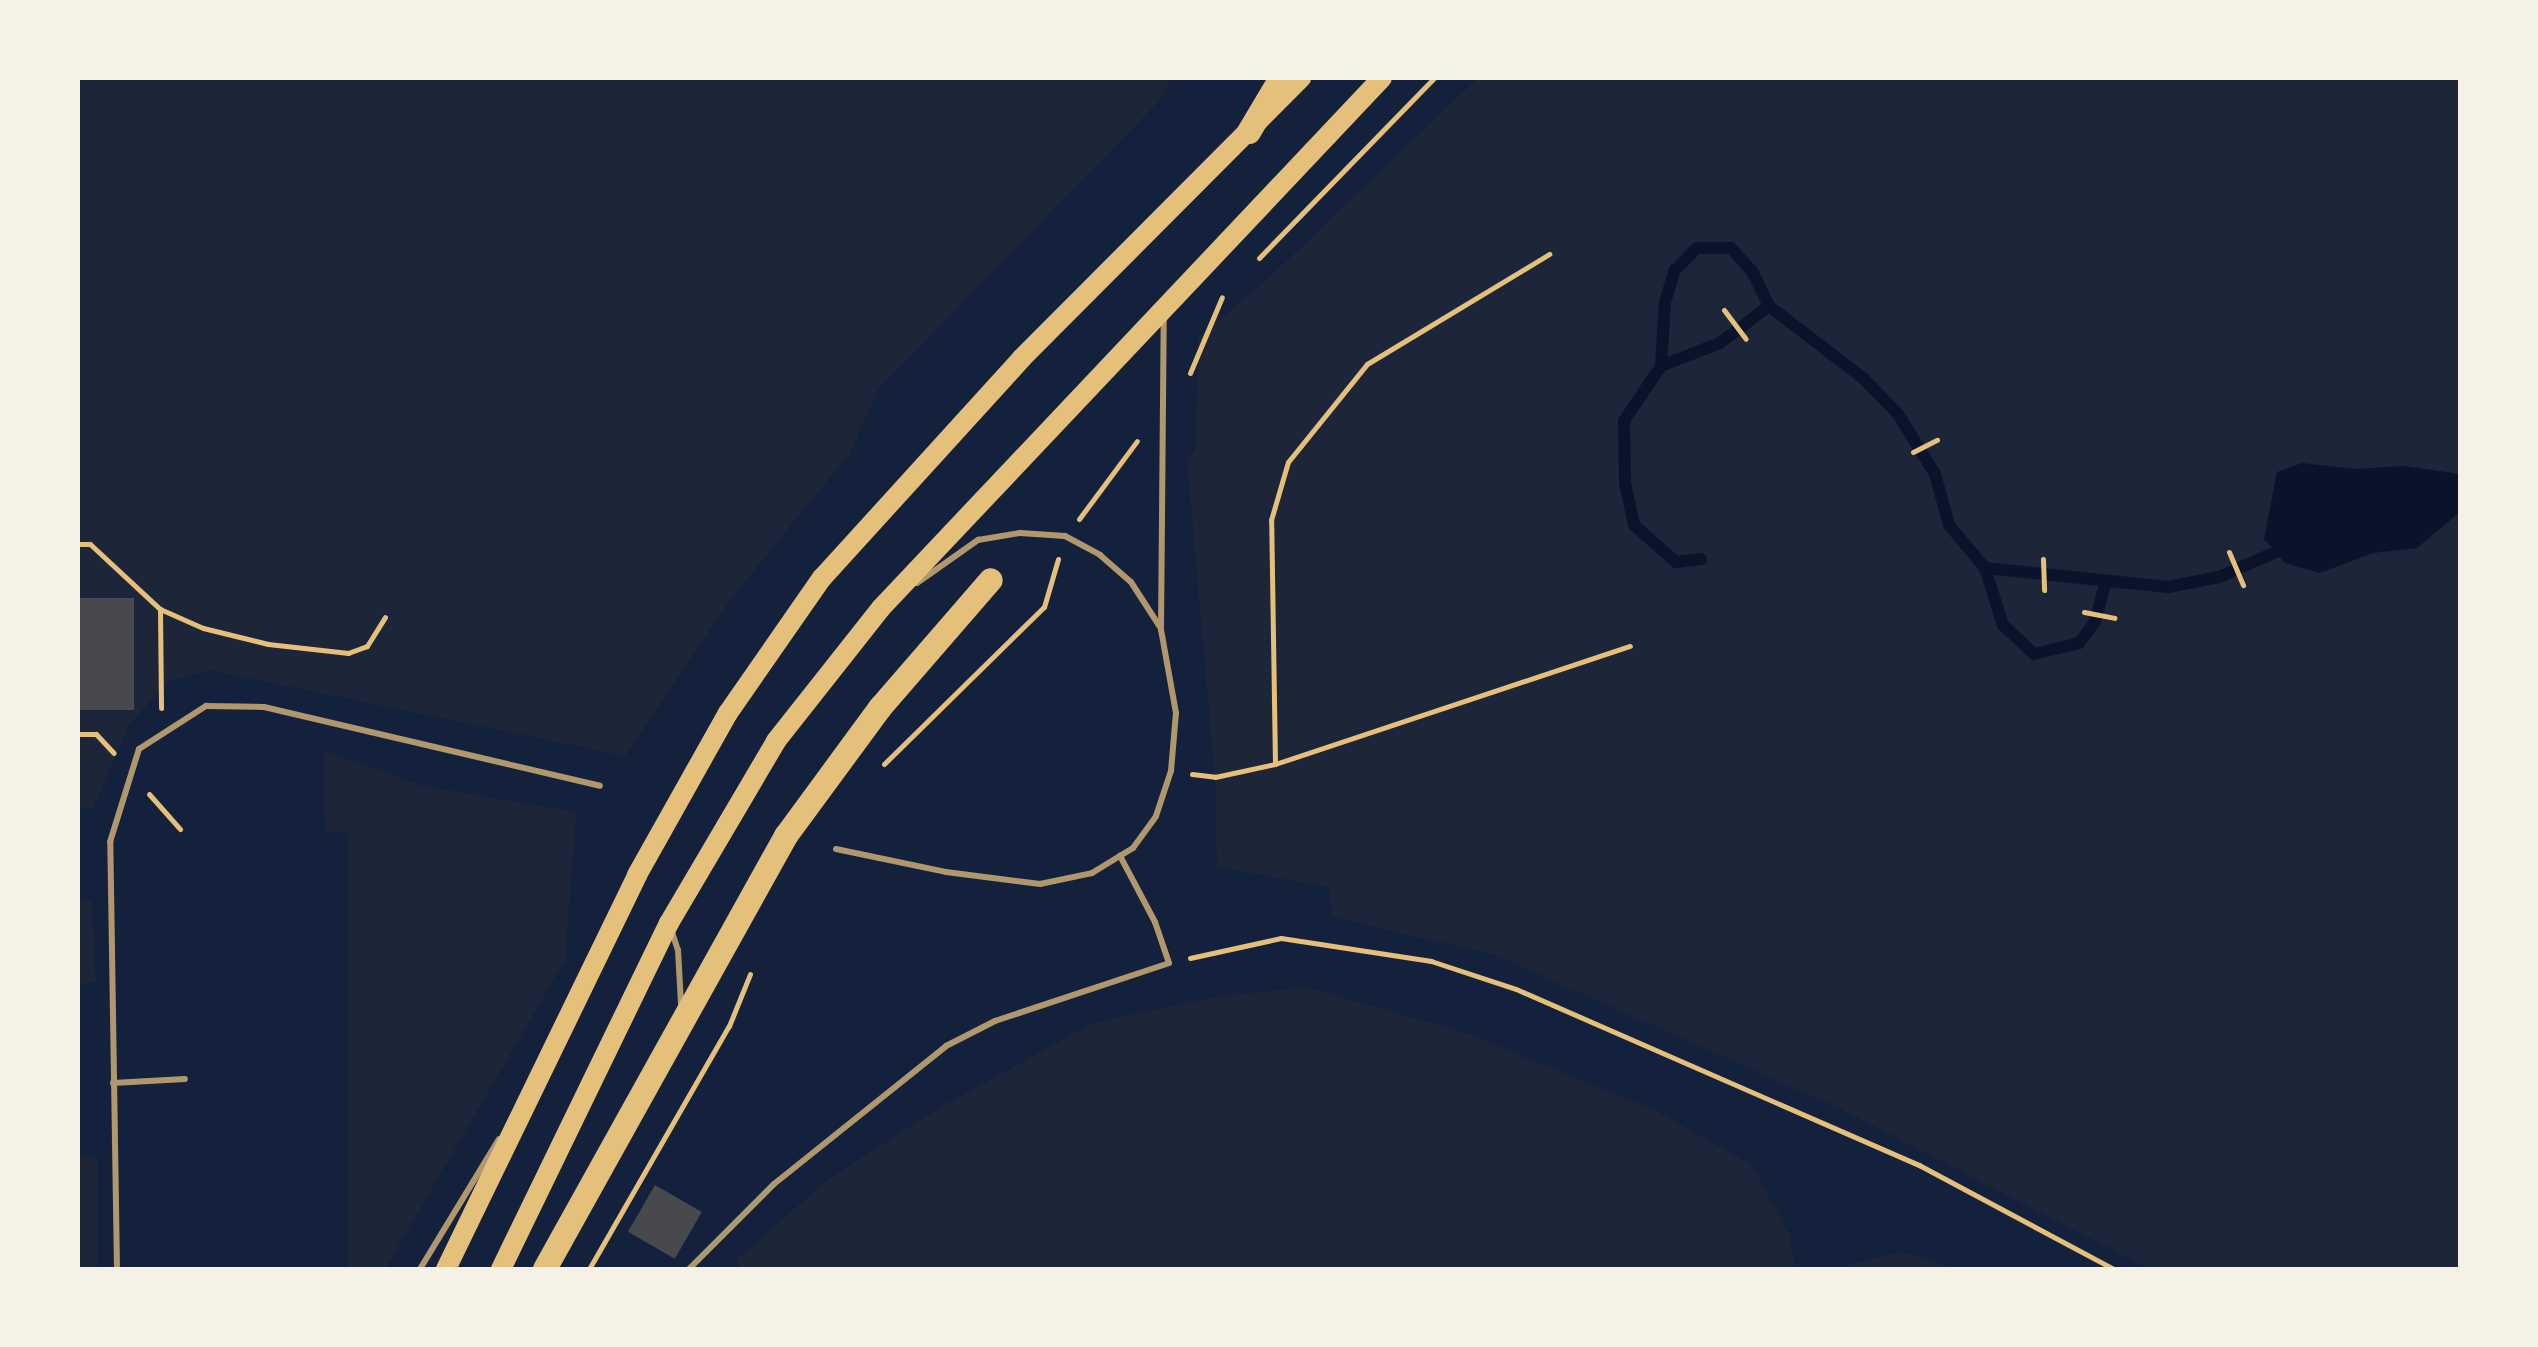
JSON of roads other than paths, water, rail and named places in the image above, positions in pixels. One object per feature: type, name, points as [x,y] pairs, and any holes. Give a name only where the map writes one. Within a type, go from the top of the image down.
[{"type":"highway","points":[[1249,132],[1281,78]]},
{"type":"highway","points":[[545,1269],[762,877],[831,771],[991,580]]},
{"type":"main road","points":[[446,1269],[637,875],[728,713],[822,578],[1021,359],[1301,78]]},
{"type":"main road","points":[[501,1269],[669,923],[776,741],[881,608],[1382,78]]},
{"type":"lane","points":[[836,849],[946,872],[1040,884],[1092,873],[1133,848],[1156,816],[1171,771],[1176,713],[1161,630],[1164,306]]},
{"type":"lane","points":[[881,608],[978,540],[1020,533],[1065,536],[1100,555],[1131,582],[1161,630]]},
{"type":"lane","points":[[117,1269],[110,842],[139,749],[206,706],[264,707],[600,786]]},
{"type":"lane","points":[[689,1269],[774,1184],[946,1046],[995,1021],[1169,963],[1155,922],[1120,856]]},
{"type":"lane","points":[[669,923],[682,979],[674,1035]]},
{"type":"lane","points":[[420,1269],[554,1047]]},
{"type":"lane","points":[[113,1083],[185,1079]]},
{"type":"waterway","points":[[1701,559],[1676,562],[1634,525],[1625,483],[1624,421],[1661,366],[1665,302],[1675,270],[1697,248],[1731,248],[1752,271],[1769,306],[1863,378],[1898,414],[1935,474],[1949,525],[1985,568],[2168,587],[2219,577],[2276,552]]},
{"type":"waterway","points":[[1661,366],[1720,343],[1769,306]]},
{"type":"waterway","points":[[1985,568],[2003,625],[2034,654],[2079,643],[2095,622],[2106,581]]}]
